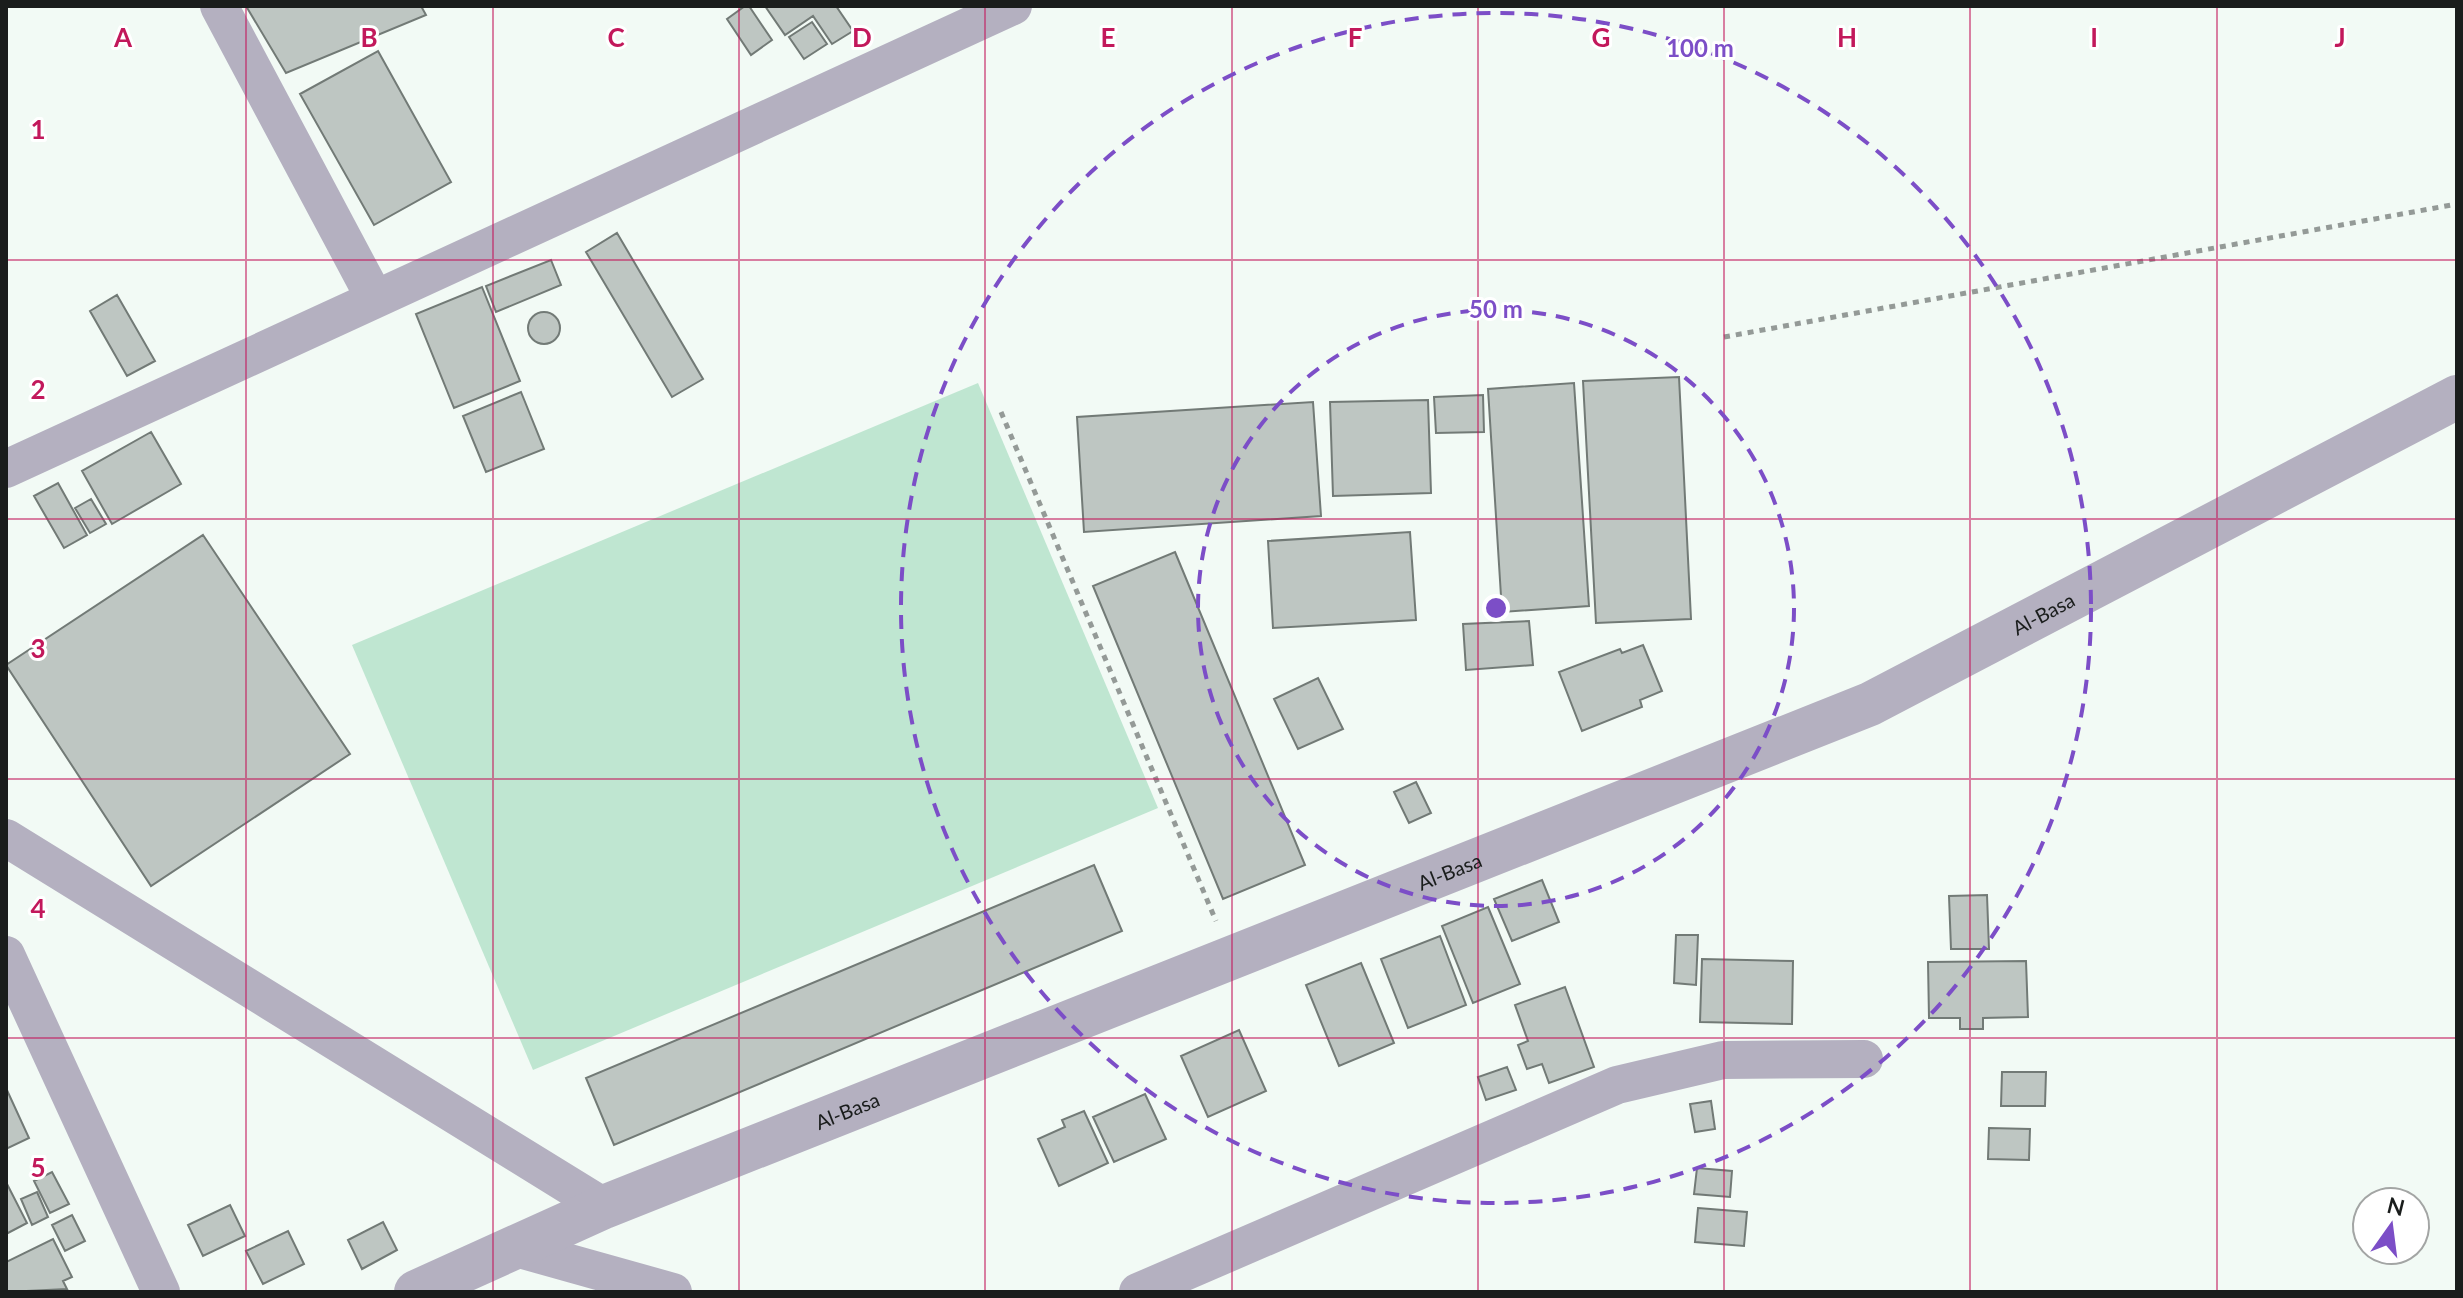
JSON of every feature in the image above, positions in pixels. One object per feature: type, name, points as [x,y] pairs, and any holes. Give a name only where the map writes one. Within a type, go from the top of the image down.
[{"type":"street","points":[[219,6],[374,297]]},
{"type":"street","points":[[6,469],[374,297],[1013,6]]},
{"type":"street","name":"Al-Basa","points":[[416,1292],[604,1207],[1870,704],[2457,397]]},
{"type":"street","points":[[6,838],[604,1207]]},
{"type":"street","points":[[6,955],[161,1292]]},
{"type":"street","points":[[1138,1292],[1617,1085],[1723,1060],[1864,1059]]},
{"type":"street","points":[[516,1248],[673,1292]]},
{"type":"path","points":[[1724,337],[2457,204]]},
{"type":"path","points":[[1001,412],[1230,956]]},
{"type":"green space","points":[[978,383],[1158,808],[533,1070],[352,645]]},
{"type":"building","points":[[246,6],[421,6],[426,15],[286,73]]},
{"type":"building","points":[[749,6],[772,40],[751,55],[727,19]]},
{"type":"building","points":[[765,6],[836,6],[853,31],[832,44],[813,16],[785,35]]},
{"type":"building","points":[[812,22],[827,44],[804,59],[789,37]]},
{"type":"building","points":[[378,51],[451,182],[374,225],[300,94]]},
{"type":"building","points":[[617,233],[703,379],[672,397],[586,252]]},
{"type":"building","points":[[551,260],[561,285],[496,312],[486,286]]},
{"type":"building","points":[[482,287],[520,381],[454,408],[416,314]]},
{"type":"building","points":[[117,295],[155,361],[127,376],[90,311]]},
{"type":"building","points":[[544,312],[556,316],[560,328],[556,340],[544,344],[532,340],[528,328],[532,316]]},
{"type":"building","points":[[1679,377],[1691,619],[1596,623],[1583,381]]},
{"type":"building","points":[[1574,383],[1589,606],[1502,612],[1488,389]]},
{"type":"building","points":[[521,392],[544,449],[486,472],[463,416]]},
{"type":"building","points":[[1483,395],[1484,432],[1436,433],[1434,397]]},
{"type":"building","points":[[1428,400],[1431,493],[1333,496],[1330,402]]},
{"type":"building","points":[[1313,402],[1321,516],[1084,532],[1077,417]]},
{"type":"building","points":[[151,432],[181,484],[112,524],[82,471]]},
{"type":"building","points":[[58,483],[87,535],[64,548],[34,496]]},
{"type":"building","points":[[91,499],[106,524],[90,533],[75,508]]},
{"type":"building","points":[[1410,532],[1416,620],[1273,628],[1268,541]]},
{"type":"building","points":[[203,535],[350,754],[151,886],[6,665]]},
{"type":"building","points":[[1175,552],[1305,865],[1223,899],[1093,586]]},
{"type":"building","points":[[1529,621],[1533,665],[1466,670],[1463,624]]},
{"type":"building","points":[[1643,645],[1662,691],[1640,700],[1642,707],[1582,731],[1559,672],[1620,649],[1622,653]]},
{"type":"building","points":[[1318,678],[1343,729],[1298,749],[1274,699]]},
{"type":"building","points":[[1416,782],[1431,813],[1409,823],[1394,792]]},
{"type":"building","points":[[1094,865],[1122,931],[614,1145],[586,1078]]},
{"type":"building","points":[[1542,880],[1559,922],[1512,941],[1494,899]]},
{"type":"building","points":[[1987,895],[1989,949],[1951,949],[1949,896]]},
{"type":"building","points":[[1488,907],[1520,984],[1473,1003],[1442,926]]},
{"type":"building","points":[[1676,935],[1698,935],[1696,985],[1674,983]]},
{"type":"building","points":[[1440,936],[1466,1005],[1408,1028],[1381,959]]},
{"type":"building","points":[[1702,959],[1793,961],[1792,1024],[1700,1022]]},
{"type":"building","points":[[2026,961],[2028,1017],[1983,1018],[1983,1029],[1960,1029],[1960,1018],[1929,1018],[1928,962]]},
{"type":"building","points":[[1361,963],[1394,1043],[1339,1066],[1306,985]]},
{"type":"building","points":[[1565,987],[1594,1067],[1549,1083],[1542,1064],[1527,1069],[1518,1045],[1528,1041],[1515,1005]]},
{"type":"building","points":[[1239,1030],[1266,1091],[1208,1117],[1181,1056]]},
{"type":"building","points":[[1507,1067],[1516,1090],[1486,1100],[1478,1077]]},
{"type":"building","points":[[2002,1072],[2046,1072],[2045,1106],[2001,1106]]},
{"type":"building","points":[[6,1088],[29,1138],[6,1149]]},
{"type":"building","points":[[1145,1094],[1166,1139],[1114,1162],[1093,1117]]},
{"type":"building","points":[[1711,1101],[1715,1129],[1695,1132],[1690,1104]]},
{"type":"building","points":[[1084,1111],[1108,1163],[1059,1186],[1038,1139],[1065,1127],[1062,1120]]},
{"type":"building","points":[[1989,1128],[2030,1129],[2029,1160],[1988,1159]]},
{"type":"building","points":[[1697,1168],[1732,1171],[1730,1197],[1694,1194]]},
{"type":"building","points":[[52,1172],[69,1204],[50,1213],[34,1181]]},
{"type":"building","points":[[6,1182],[27,1223],[6,1234]]},
{"type":"building","points":[[37,1192],[48,1217],[32,1225],[21,1199]]},
{"type":"building","points":[[230,1205],[245,1236],[203,1256],[188,1225]]},
{"type":"building","points":[[1698,1208],[1747,1212],[1744,1246],[1695,1242]]},
{"type":"building","points":[[72,1215],[85,1241],[65,1251],[52,1225]]},
{"type":"building","points":[[383,1222],[397,1250],[362,1269],[348,1240]]},
{"type":"building","points":[[288,1231],[304,1264],[263,1284],[246,1251]]},
{"type":"building","points":[[53,1239],[72,1277],[63,1281],[67,1289],[6,1292],[6,1262]]}]
